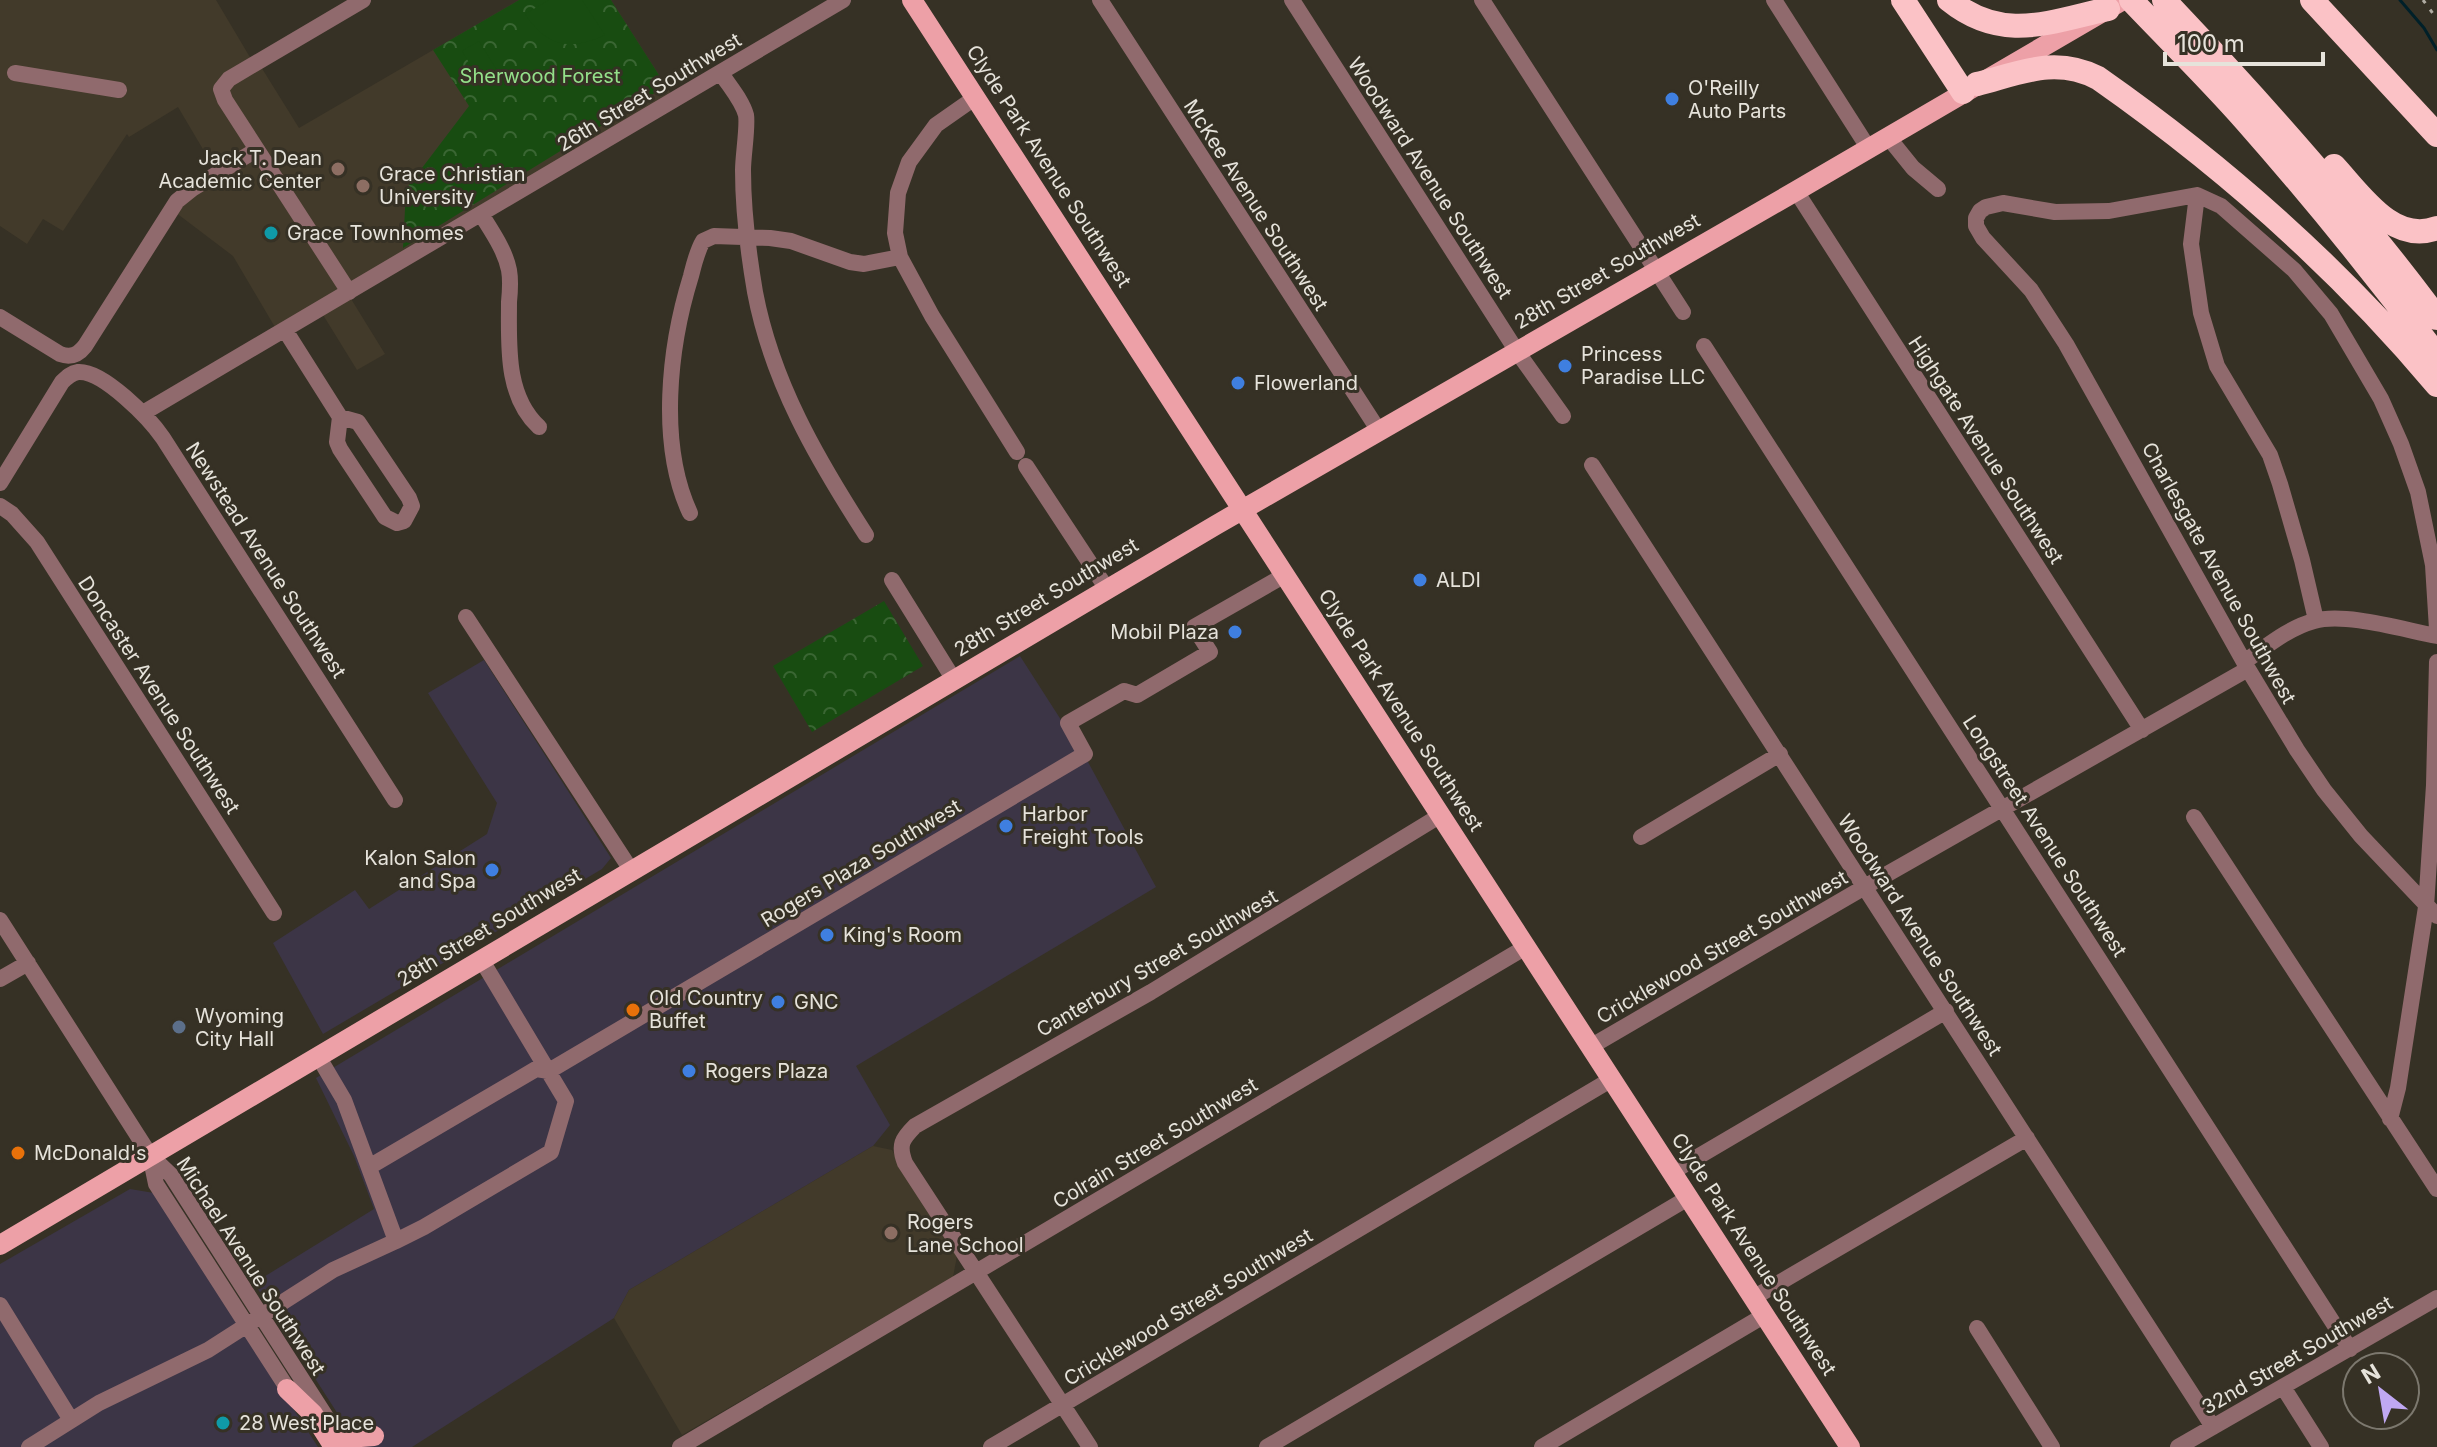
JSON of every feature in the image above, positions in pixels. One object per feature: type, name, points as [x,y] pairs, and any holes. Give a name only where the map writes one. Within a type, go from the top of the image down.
[{"type":"highway","points":[[1903,0],[1970,88],[2052,66],[2078,69],[2098,78],[2163,124],[2258,201],[2319,257],[2437,385]]},
{"type":"highway","points":[[1949,0],[1981,20],[2014,27],[2038,25],[2118,4],[2244,119],[2358,254],[2437,356]]},
{"type":"highway","points":[[2164,0],[2244,86],[2405,275],[2437,318]]},
{"type":"highway","points":[[2312,0],[2437,135]]},
{"type":"highway","points":[[2328,0],[2437,117]]},
{"type":"highway","points":[[2244,86],[2313,146],[2390,223],[2411,232],[2437,228]]},
{"type":"main road","name":"Clyde Park Avenue Southwest","points":[[912,0],[1850,1447]]},
{"type":"main road","name":"28th Street Southwest","points":[[0,1245],[1242,509],[2118,4]]},
{"type":"main road","points":[[287,1389],[310,1410],[334,1443],[348,1438],[374,1436],[366,1447]]},
{"type":"street","points":[[349,292],[256,150],[225,100],[221,88],[229,79],[363,0]]},
{"type":"street","name":"26th Street Southwest","points":[[143,413],[843,0]]},
{"type":"street","name":"McKee Avenue Southwest","points":[[1100,0],[1379,431]]},
{"type":"street","name":"Woodward Avenue Southwest","points":[[1292,0],[1516,350],[1563,416]]},
{"type":"street","points":[[1482,0],[1683,312]]},
{"type":"street","points":[[1774,0],[1869,149]]},
{"type":"street","points":[[15,73],[119,90]]},
{"type":"street","points":[[721,73],[743,108],[746,119],[743,170],[746,236],[756,293],[776,371],[799,423],[866,535]]},
{"type":"street","points":[[976,97],[936,125],[909,162],[896,207],[895,233],[900,257],[932,316],[1107,589]]},
{"type":"street","points":[[1888,137],[1913,168],[1938,189]]},
{"type":"street","points":[[0,317],[57,353],[72,356],[85,346],[177,201],[200,183],[256,150]]},
{"type":"street","name":"Highgate Avenue Southwest","points":[[1796,191],[2142,730]]},
{"type":"street","points":[[2316,620],[2302,560],[2270,455],[2217,366],[2201,313],[2191,244],[2197,195],[2221,206],[2294,270],[2331,314],[2381,399],[2418,492],[2433,565],[2437,629]]},
{"type":"street","name":"Charlesgate Avenue Southwest","points":[[2197,195],[2109,211],[2055,212],[1992,204],[1980,211],[1976,226],[1983,238],[2031,290],[2066,344],[2297,750],[2361,836],[2432,911]]},
{"type":"street","points":[[481,214],[506,257],[510,273],[509,352],[523,407],[539,427]]},
{"type":"street","points":[[690,513],[678,484],[671,411],[673,367],[680,315],[703,241],[712,236],[746,236],[791,241],[864,264],[900,257]]},
{"type":"street","points":[[285,330],[340,417],[337,442],[340,449],[385,517],[397,523],[404,521],[412,506],[409,498],[362,427],[351,418],[340,417]]},
{"type":"street","name":"Longstreet Avenue Southwest","points":[[1704,346],[2350,1349]]},
{"type":"street","name":"Newstead Avenue Southwest","points":[[0,483],[62,382],[75,373],[94,376],[143,413],[220,524],[395,800]]},
{"type":"street","name":"Woodward Avenue Southwest","points":[[1592,465],[2213,1427]]},
{"type":"street","name":"Doncaster Avenue Southwest","points":[[0,506],[12,514],[37,542],[274,913]]},
{"type":"street","name":"Rogers Plaza Southwest","points":[[369,1167],[536,1069],[549,1071],[1085,754],[1068,723],[1124,691],[1137,695],[1210,652],[1194,627],[1285,575]]},
{"type":"street","points":[[892,580],[954,680]]},
{"type":"street","points":[[466,617],[631,870]]},
{"type":"street","name":"Cricklewood Street Southwest","points":[[1590,1047],[2142,730],[2246,665],[2295,629],[2316,620],[2344,618],[2437,636]]},
{"type":"street","points":[[2390,1119],[2432,911],[2437,662]]},
{"type":"street","points":[[1641,837],[1780,754]]},
{"type":"street","name":"Canterbury Street Southwest","points":[[976,1272],[905,1163],[900,1149],[902,1138],[915,1126],[1151,992],[1441,815]]},
{"type":"street","points":[[2194,817],[2437,1189]]},
{"type":"street","name":"Michael Avenue Southwest","points":[[0,920],[150,1155],[156,1184],[254,1321],[334,1443]]},
{"type":"street","name":"Colrain Street Southwest","points":[[680,1447],[1526,947]]},
{"type":"street","points":[[29,1447],[105,1400],[202,1353],[333,1270],[424,1227],[551,1152],[566,1101],[481,959]]},
{"type":"street","points":[[0,979],[28,963]]},
{"type":"street","points":[[1672,1172],[1946,1011]]},
{"type":"street","points":[[318,1056],[344,1100],[396,1241]]},
{"type":"street","name":"Cricklewood Street Southwest","points":[[991,1447],[1612,1079]]},
{"type":"street","points":[[1542,1447],[2027,1138]]},
{"type":"street","points":[[1267,1447],[1688,1198]]},
{"type":"street","points":[[976,1272],[1090,1447]]},
{"type":"street","name":"32nd Street Southwest","points":[[2178,1447],[2437,1298]]},
{"type":"street","points":[[0,1305],[71,1420]]},
{"type":"street","name":"Michael Avenue Southwest","points":[[254,1321],[287,1389]]},
{"type":"street","points":[[1977,1328],[2052,1447]]},
{"type":"street","points":[[2283,1387],[2321,1447]]},
{"type":"shaded area","name":"Grace Christian University","points":[[0,0],[216,0],[254,64],[258,62],[299,128],[519,0],[611,0],[675,100],[348,294],[385,354],[357,370],[320,310],[279,334],[233,256],[171,209],[217,173],[178,107],[129,137],[127,134],[63,231],[43,219],[27,244],[0,226]]},
{"type":"shaded area","points":[[1020,656],[1088,762],[1156,887],[856,1066],[890,1125],[873,1146],[629,1290],[614,1318],[412,1447],[359,1447],[254,1283],[374,1209],[354,1156],[316,1078]]},
{"type":"shaded area","points":[[484,660],[611,858],[602,869],[323,1034],[273,943],[355,890],[369,909],[487,834],[497,803],[428,693]]},
{"type":"shaded area","points":[[873,1146],[892,1150],[957,1256],[953,1277],[682,1435],[614,1318],[629,1290]]},
{"type":"shaded area","points":[[130,1189],[154,1193],[318,1447],[0,1447],[0,1264]]},
{"type":"green space","name":"Sherwood Forest","points":[[519,0],[611,0],[666,86],[403,248],[406,189],[469,106],[433,50]]},
{"type":"green space","points":[[549,0],[582,0],[605,35],[570,44],[551,39],[525,14]]},
{"type":"green space","points":[[479,41],[498,72],[481,82],[462,51]]},
{"type":"green space","points":[[884,601],[923,666],[812,732],[773,666]]},
{"type":"waterway","points":[[2400,0],[2424,28],[2437,50]]},
{"type":"railway","points":[[2423,0],[2437,19]]},
{"type":"place","name":"O'Reilly Auto Parts","points":[[1672,99]]},
{"type":"place","name":"Jack T. Dean Academic Center","points":[[338,169]]},
{"type":"place","name":"Grace Christian University","points":[[363,186]]},
{"type":"place","name":"Grace Townhomes","points":[[271,233]]},
{"type":"place","name":"Princess Paradise LLC","points":[[1565,366]]},
{"type":"place","name":"Flowerland","points":[[1238,383]]},
{"type":"place","name":"ALDI","points":[[1420,580]]},
{"type":"place","name":"Mobil Plaza","points":[[1235,632]]},
{"type":"place","name":"Harbor Freight Tools","points":[[1006,826]]},
{"type":"place","name":"Kalon Salon and Spa","points":[[492,870]]},
{"type":"place","name":"King's Room","points":[[827,935]]},
{"type":"place","name":"GNC","points":[[778,1002]]},
{"type":"place","name":"Old Country Buffet","points":[[633,1010]]},
{"type":"place","name":"Wyoming City Hall","points":[[179,1027]]},
{"type":"place","name":"Rogers Plaza","points":[[689,1071]]},
{"type":"place","name":"McDonald's","points":[[18,1153]]},
{"type":"place","name":"Rogers Lane School","points":[[891,1233]]},
{"type":"place","name":"28 West Place","points":[[223,1423]]}]
